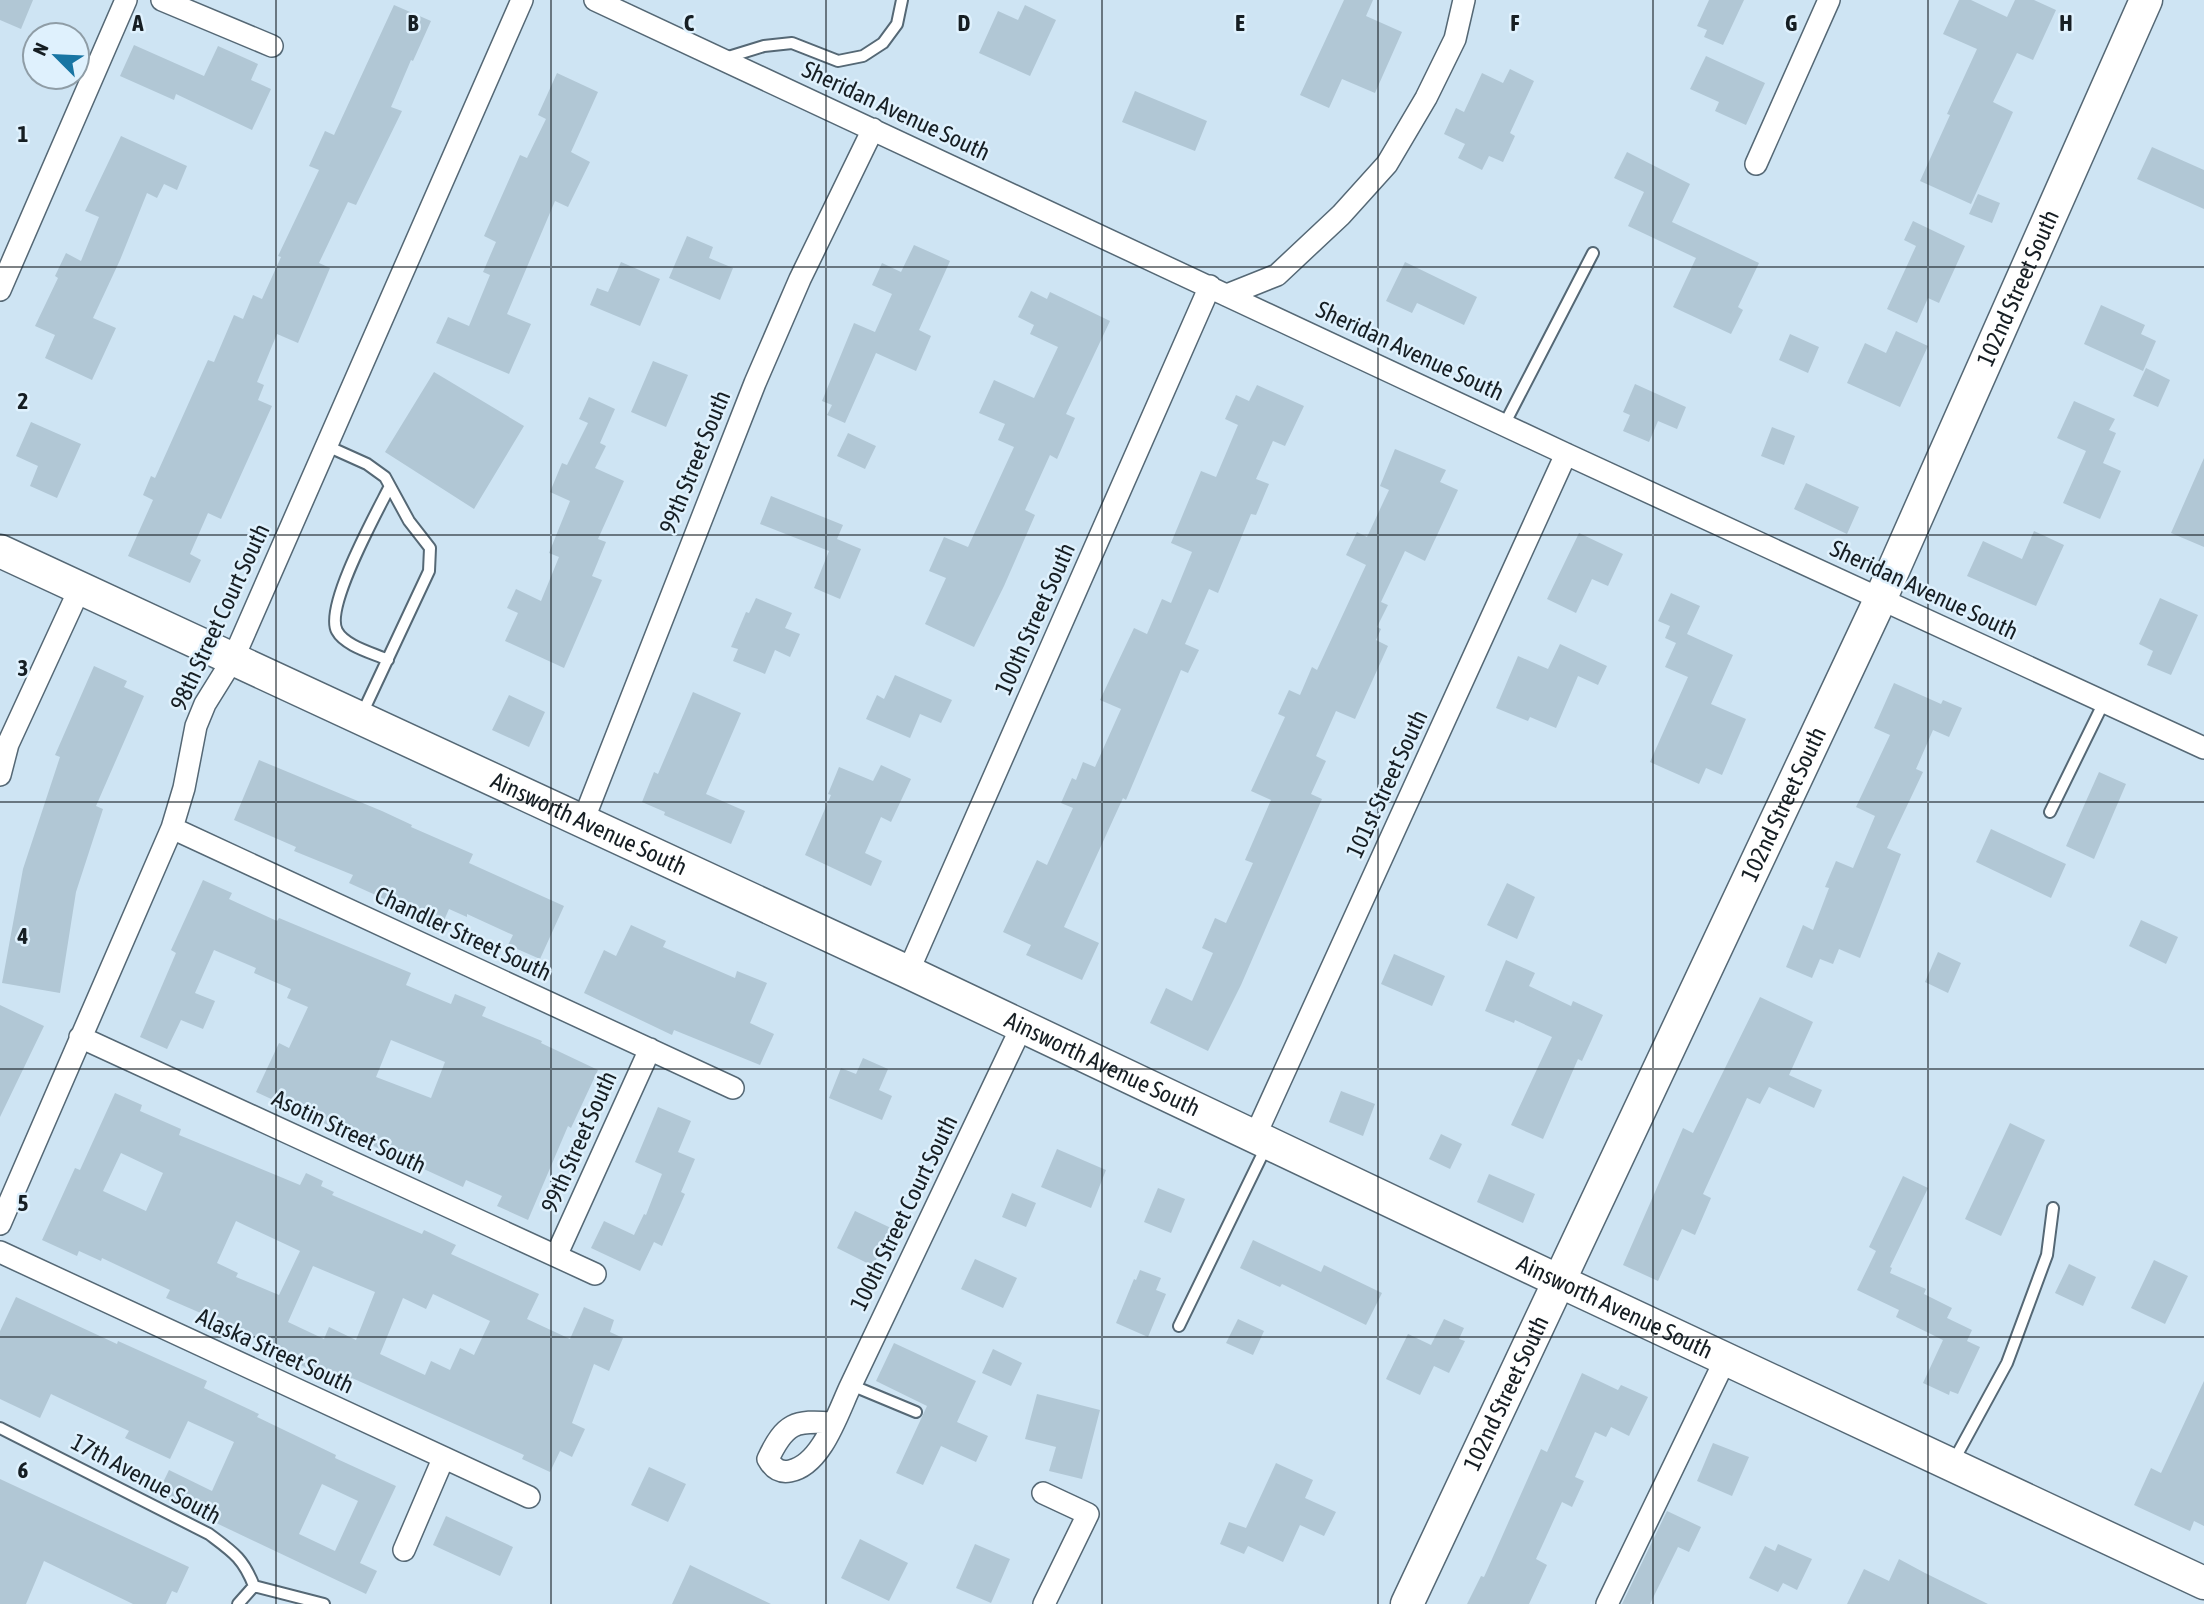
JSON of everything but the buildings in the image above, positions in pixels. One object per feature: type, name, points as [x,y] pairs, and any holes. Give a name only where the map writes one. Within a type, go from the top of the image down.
[{"type":"street","points":[[0,290],[126,0]]},
{"type":"street","points":[[162,0],[272,46]]},
{"type":"street","name":"98th Street Court South","points":[[0,1224],[172,828],[184,788],[196,726],[205,704],[233,659],[522,0]]},
{"type":"street","name":"Sheridan Avenue South","points":[[595,0],[1880,600],[2204,748]]},
{"type":"street","points":[[1219,291],[1277,275],[1341,215],[1387,164],[1426,98],[1455,39],[1464,0]]},
{"type":"street","points":[[1756,164],[1829,0]]},
{"type":"street","name":"102nd Street South","points":[[1406,1604],[1880,600],[2146,0]]},
{"type":"street","name":"99th Street South","points":[[583,821],[755,383],[800,279],[873,129]]},
{"type":"street","name":"100th Street South","points":[[908,972],[1219,291]]},
{"type":"street","name":"101st Street South","points":[[1262,1139],[1566,454]]},
{"type":"street","name":"Ainsworth Avenue South","points":[[0,551],[908,972],[2204,1583]]},
{"type":"street","points":[[0,775],[4,742],[79,588]]},
{"type":"street","name":"Chandler Street South","points":[[172,828],[733,1088]]},
{"type":"street","name":"100th Street Court South","points":[[832,1423],[1022,1026]]},
{"type":"street","name":"Asotin Street South","points":[[80,1037],[595,1274]]},
{"type":"street","name":"99th Street South","points":[[556,1256],[650,1049]]},
{"type":"street","name":"Alaska Street South","points":[[0,1252],[529,1497]]},
{"type":"street","points":[[1607,1604],[1726,1358]]},
{"type":"street","points":[[404,1549],[443,1458]]},
{"type":"street","points":[[1043,1493],[1088,1514],[1044,1604]]},
{"type":"lane","points":[[722,59],[764,46],[792,43],[838,61],[863,56],[883,43],[897,24],[902,0]]},
{"type":"lane","points":[[1504,425],[1593,253]]},
{"type":"lane","points":[[327,446],[367,464],[385,477],[409,521],[430,548],[429,571],[360,718]]},
{"type":"lane","points":[[388,660],[349,642],[337,631],[334,617],[337,596],[390,486]]},
{"type":"lane","points":[[2050,812],[2104,702]]},
{"type":"lane","points":[[1179,1326],[1262,1139]]},
{"type":"lane","points":[[1952,1464],[2007,1363],[2047,1255],[2053,1208]]},
{"type":"lane","points":[[851,1385],[916,1412]]},
{"type":"lane","name":"17th Avenue South","points":[[0,1428],[209,1534],[246,1565],[254,1586]]},
{"type":"lane","points":[[238,1604],[254,1586],[324,1604]]}]
